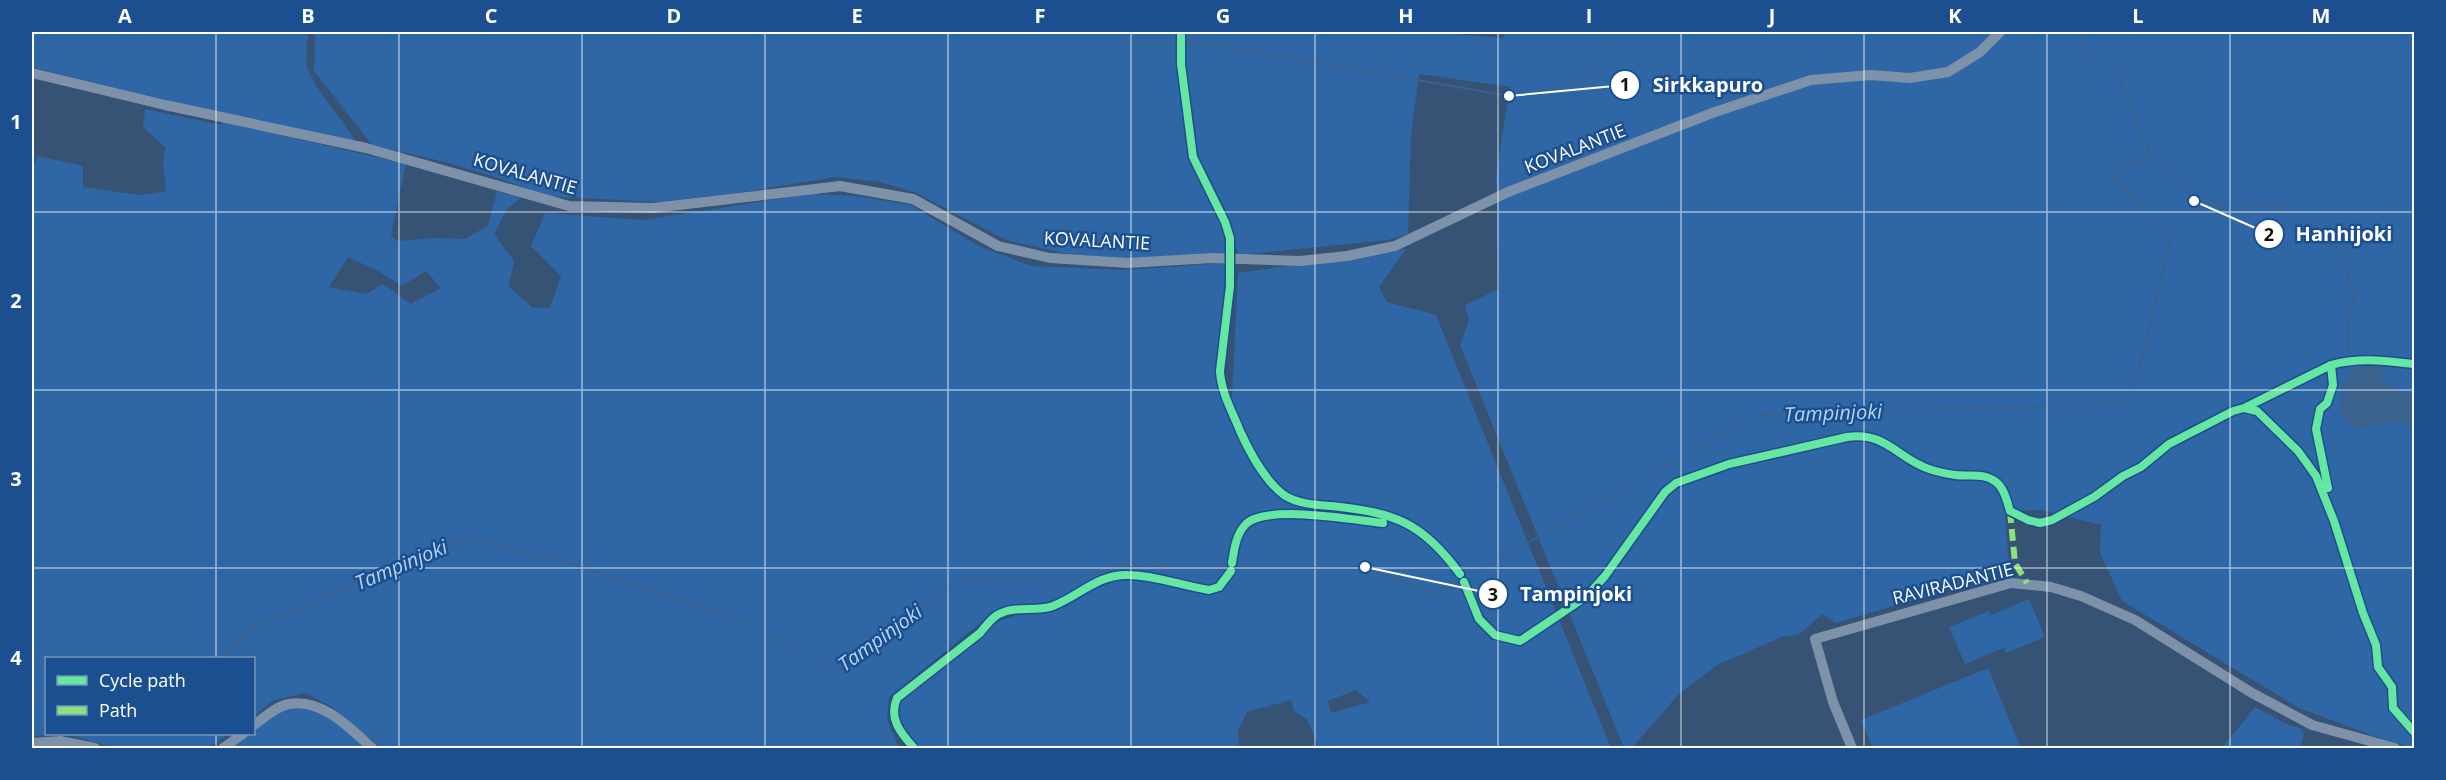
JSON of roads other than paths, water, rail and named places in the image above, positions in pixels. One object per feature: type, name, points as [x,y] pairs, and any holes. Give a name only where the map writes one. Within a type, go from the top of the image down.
[{"type":"street","name":"KOVALANTIE","points":[[32,73],[165,105],[366,148],[569,206],[653,208],[840,186],[913,199],[998,246],[1050,258],[1128,263],[1212,258],[1300,261],[1347,256],[1395,246],[1508,192],[1715,112],[1811,80],[1871,75],[1910,78],[1948,72],[1980,52],[2000,32]]},
{"type":"street","name":"RAVIRADANTIE","points":[[1852,748],[1833,702],[1815,639],[2011,583],[2051,587],[2116,610],[2252,693],[2312,725],[2395,748]]},
{"type":"street","points":[[255,724],[278,708],[288,704],[307,704],[320,708],[348,726],[372,748]]},
{"type":"street","points":[[223,748],[242,735]]},
{"type":"street","points":[[32,743],[60,741],[96,748]]},
{"type":"waterway","points":[[1113,32],[1127,43],[1205,43],[1509,96],[1556,90],[1590,73],[1614,32]]},
{"type":"waterway","points":[[2081,32],[2083,49],[2119,72],[2123,89],[2152,157],[2194,201],[2288,205],[2337,249],[2355,294],[2347,329],[2349,363],[2353,372]]},
{"type":"waterway","name":"Tampinjoki","points":[[224,657],[250,629],[466,538],[574,564],[755,627],[835,673],[961,579],[1064,582],[1119,566],[1365,567],[1436,594],[1757,415],[2131,404],[2170,241],[2110,172],[2152,157]]},
{"type":"waterway","name":"Tampinjoki","points":[[32,692],[45,695]]},
{"type":"place","name":"Sirkkapuro","points":[[1509,96]]},
{"type":"place","name":"Hanhijoki","points":[[2194,201]]},
{"type":"place","name":"Tampinjoki","points":[[1365,567]]}]
